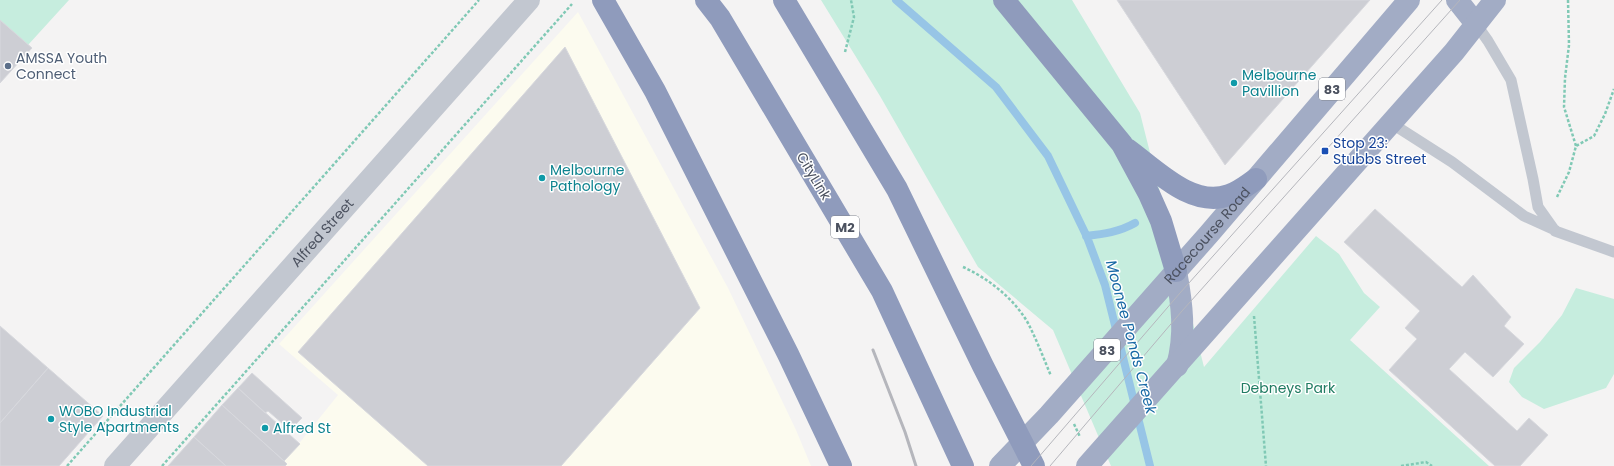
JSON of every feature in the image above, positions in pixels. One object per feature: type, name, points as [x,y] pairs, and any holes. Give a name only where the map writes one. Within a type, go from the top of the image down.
[{"type":"highway","points":[[603,0],[655,91],[788,354],[841,466]]},
{"type":"highway","name":"CityLink","points":[[706,0],[720,18],[882,291],[963,466]]},
{"type":"highway","points":[[784,0],[898,189],[983,366],[1034,466]]},
{"type":"highway","points":[[1004,0],[1122,144],[1149,194],[1161,221],[1170,278],[1182,304],[1183,331],[1181,352],[1177,366]]},
{"type":"highway","name":"Racecourse Road","points":[[1000,466],[1049,415],[1170,278],[1409,0]]},
{"type":"highway","points":[[1457,0],[1476,24]]},
{"type":"highway","points":[[1088,466],[1454,52],[1495,0]]},
{"type":"highway","points":[[1122,144],[1182,189],[1196,196],[1204,198],[1221,197],[1235,193],[1256,179]]},
{"type":"street","name":"Alfred Street","points":[[115,466],[529,0]]},
{"type":"lane","points":[[1476,24],[1511,80],[1538,207],[1555,231]]},
{"type":"lane","points":[[1391,123],[1452,162],[1524,216],[1555,231],[1614,252]]},
{"type":"path","points":[[67,466],[479,0]]},
{"type":"path","points":[[844,58],[854,17],[850,0]]},
{"type":"path","points":[[1556,200],[1569,172],[1576,146],[1564,106],[1565,78],[1569,45],[1568,0]]},
{"type":"path","points":[[162,466],[572,4]]},
{"type":"path","points":[[1576,146],[1594,136],[1605,114],[1614,89]]},
{"type":"path","points":[[1246,289],[1252,304],[1257,340],[1266,466]]},
{"type":"path","points":[[1401,466],[1426,462],[1432,466]]},
{"type":"shaded area","name":"Melbourne Pathology","points":[[578,12],[728,288],[796,430],[811,466],[174,466],[293,451],[338,395],[279,344]]},
{"type":"green space","points":[[0,0],[69,0],[28,45],[0,20]]},
{"type":"green space","name":"Debneys Park","points":[[821,0],[1072,0],[1140,113],[1204,367],[1316,236],[1339,254],[1364,293],[1380,307],[1350,340],[1489,466],[1111,466],[1053,330],[978,267],[880,96]]},
{"type":"green space","points":[[1576,288],[1614,299],[1614,374],[1606,388],[1544,409],[1522,397],[1509,382],[1514,368],[1540,342],[1562,315]]},
{"type":"building","name":"Melbourne Pavillion","points":[[1117,0],[1370,0],[1225,165]]},
{"type":"building","name":"AMSSA Youth Connect","points":[[0,20],[32,48],[0,83]]},
{"type":"building","name":"Melbourne Pathology","points":[[565,47],[700,308],[561,466],[428,466],[298,352]]},
{"type":"building","points":[[1375,209],[1462,287],[1473,275],[1511,317],[1504,326],[1524,344],[1493,377],[1465,352],[1449,369],[1517,431],[1529,418],[1548,435],[1520,466],[1495,466],[1389,370],[1417,339],[1405,328],[1420,311],[1344,242]]},
{"type":"building","points":[[0,326],[48,368],[0,423]]},
{"type":"building","name":"WOBO Industrial Style Apartments","points":[[48,368],[103,416],[59,466],[0,466],[0,423]]},
{"type":"building","points":[[252,373],[302,418],[290,430],[268,411],[265,413],[238,388]]},
{"type":"building","name":"Alfred St","points":[[238,388],[300,444],[284,461],[222,405]]},
{"type":"building","points":[[222,405],[287,464],[285,466],[226,466],[194,437]]},
{"type":"building","points":[[194,437],[226,466],[168,466]]},
{"type":"waterway","name":"Moonee Ponds Creek","points":[[896,0],[996,87],[1048,156],[1087,237],[1105,285],[1150,466]]},
{"type":"waterway","points":[[1086,236],[1123,229],[1135,223]]},
{"type":"tram line","points":[[1031,466],[1180,293],[1442,0]]},
{"type":"tram line","points":[[1050,466],[1182,311],[1460,0]]},
{"type":"railway","points":[[873,350],[905,432],[916,466]]},
{"type":"place","name":"AMSSA Youth Connect","points":[[8,66]]},
{"type":"place","name":"Melbourne Pavillion","points":[[1234,83]]},
{"type":"place","name":"Stop 23: Stubbs Street","points":[[1325,151]]},
{"type":"place","name":"Melbourne Pathology","points":[[542,178]]},
{"type":"place","name":"WOBO Industrial Style Apartments","points":[[51,419]]},
{"type":"place","name":"Alfred St","points":[[265,428]]}]
